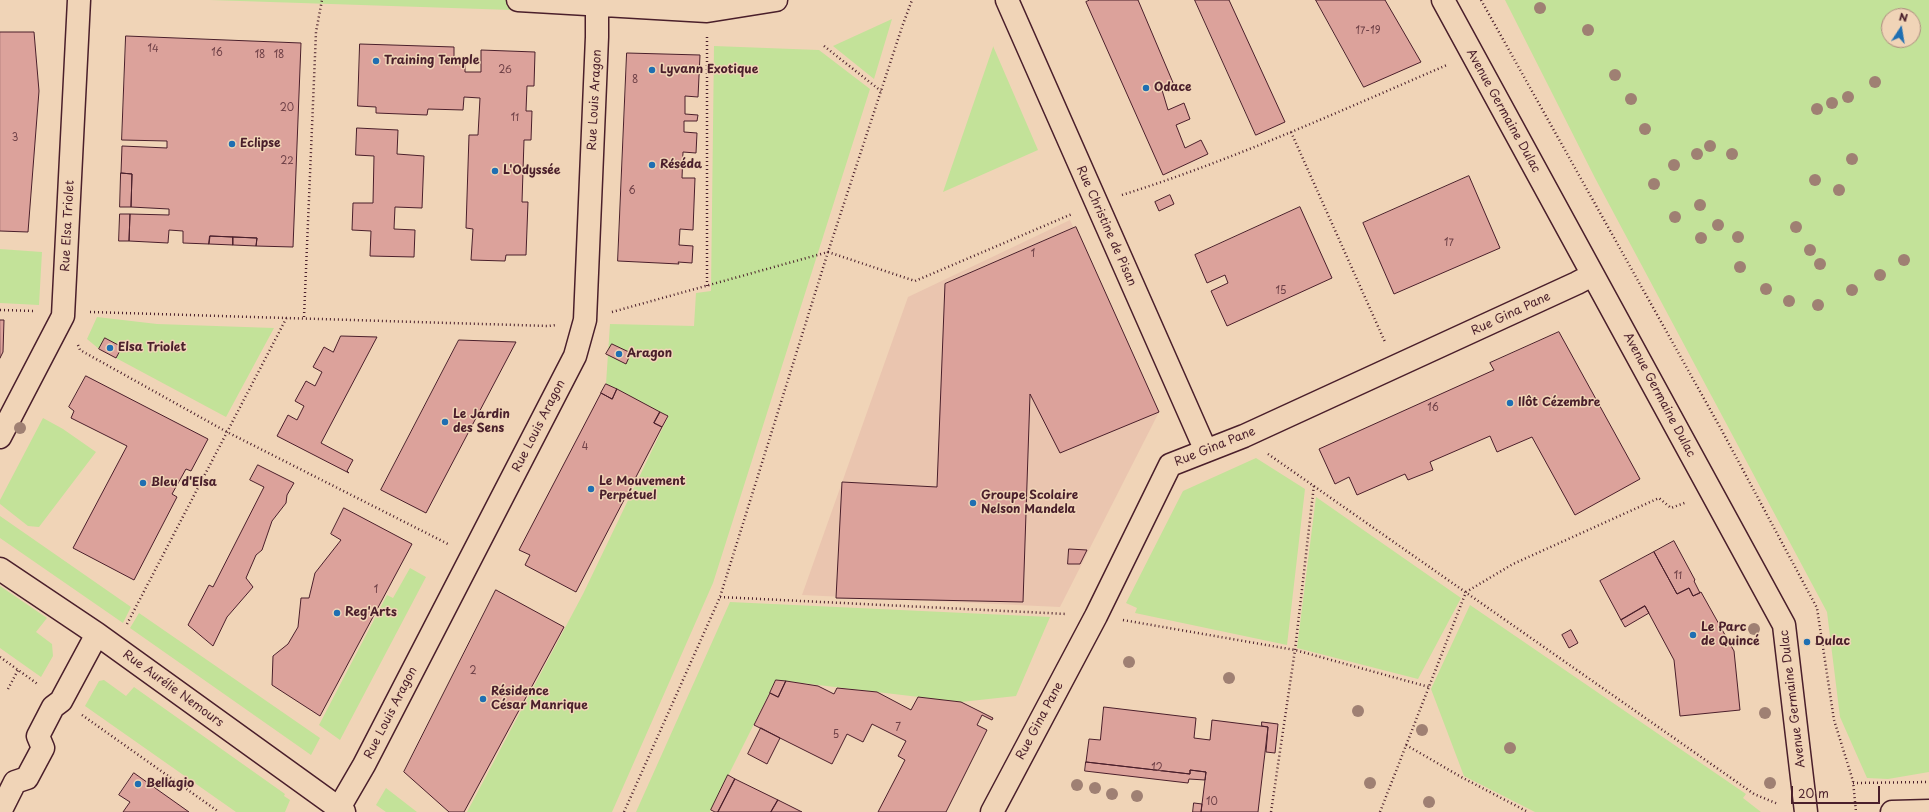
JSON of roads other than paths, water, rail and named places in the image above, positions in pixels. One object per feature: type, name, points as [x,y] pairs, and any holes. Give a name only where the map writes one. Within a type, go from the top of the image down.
[{"type":"street","name":"Rue Elsa Triolet","points":[[0,437],[63,316],[78,0]]},
{"type":"street","points":[[518,0],[707,10],[776,0]]},
{"type":"street","name":"Rue Christine de Pisan","points":[[1007,0],[1206,451]]},
{"type":"street","name":"Avenue Germaine Dulac","points":[[1443,0],[1784,625],[1806,812]]},
{"type":"street","name":"Rue Louis Aragon","points":[[342,810],[575,356],[585,320],[597,45],[597,4]]},
{"type":"street","name":"Rue Gina Pane","points":[[992,812],[1096,616],[1170,465],[1244,436],[1592,275]]},
{"type":"street","name":"Rue Aurélie Nemours","points":[[0,568],[97,634],[342,810]]},
{"type":"street","points":[[0,812],[15,782],[27,778],[43,748],[38,736],[53,707],[61,701],[97,634]]},
{"type":"street","points":[[1892,812],[1929,811]]},
{"type":"place","name":"Training Temple","points":[[376,61]]},
{"type":"place","name":"Lyvann Exotique","points":[[652,70]]},
{"type":"place","name":"Odace","points":[[1146,88]]},
{"type":"place","name":"Eclipse","points":[[232,144]]},
{"type":"place","name":"Réséda","points":[[652,165]]},
{"type":"place","name":"L'Odyssée","points":[[495,171]]},
{"type":"place","name":"Elsa Triolet","points":[[110,348]]},
{"type":"place","name":"Aragon","points":[[619,354]]},
{"type":"place","name":"Ilôt Cézembre","points":[[1510,403]]},
{"type":"place","name":"Le Jardin des Sens","points":[[445,422]]},
{"type":"place","name":"Bleu d'Elsa","points":[[143,483]]},
{"type":"place","name":"Le Mouvement Perpétuel","points":[[591,489]]},
{"type":"place","name":"Groupe Scolaire Nelson Mandela","points":[[973,503]]},
{"type":"place","name":"Reg'Arts","points":[[337,613]]},
{"type":"place","name":"Le Parc de Quincé","points":[[1693,635]]},
{"type":"place","name":"Dulac","points":[[1807,642]]},
{"type":"place","name":"Résidence César Manrique","points":[[483,699]]},
{"type":"place","name":"Bellagio","points":[[138,784]]}]
